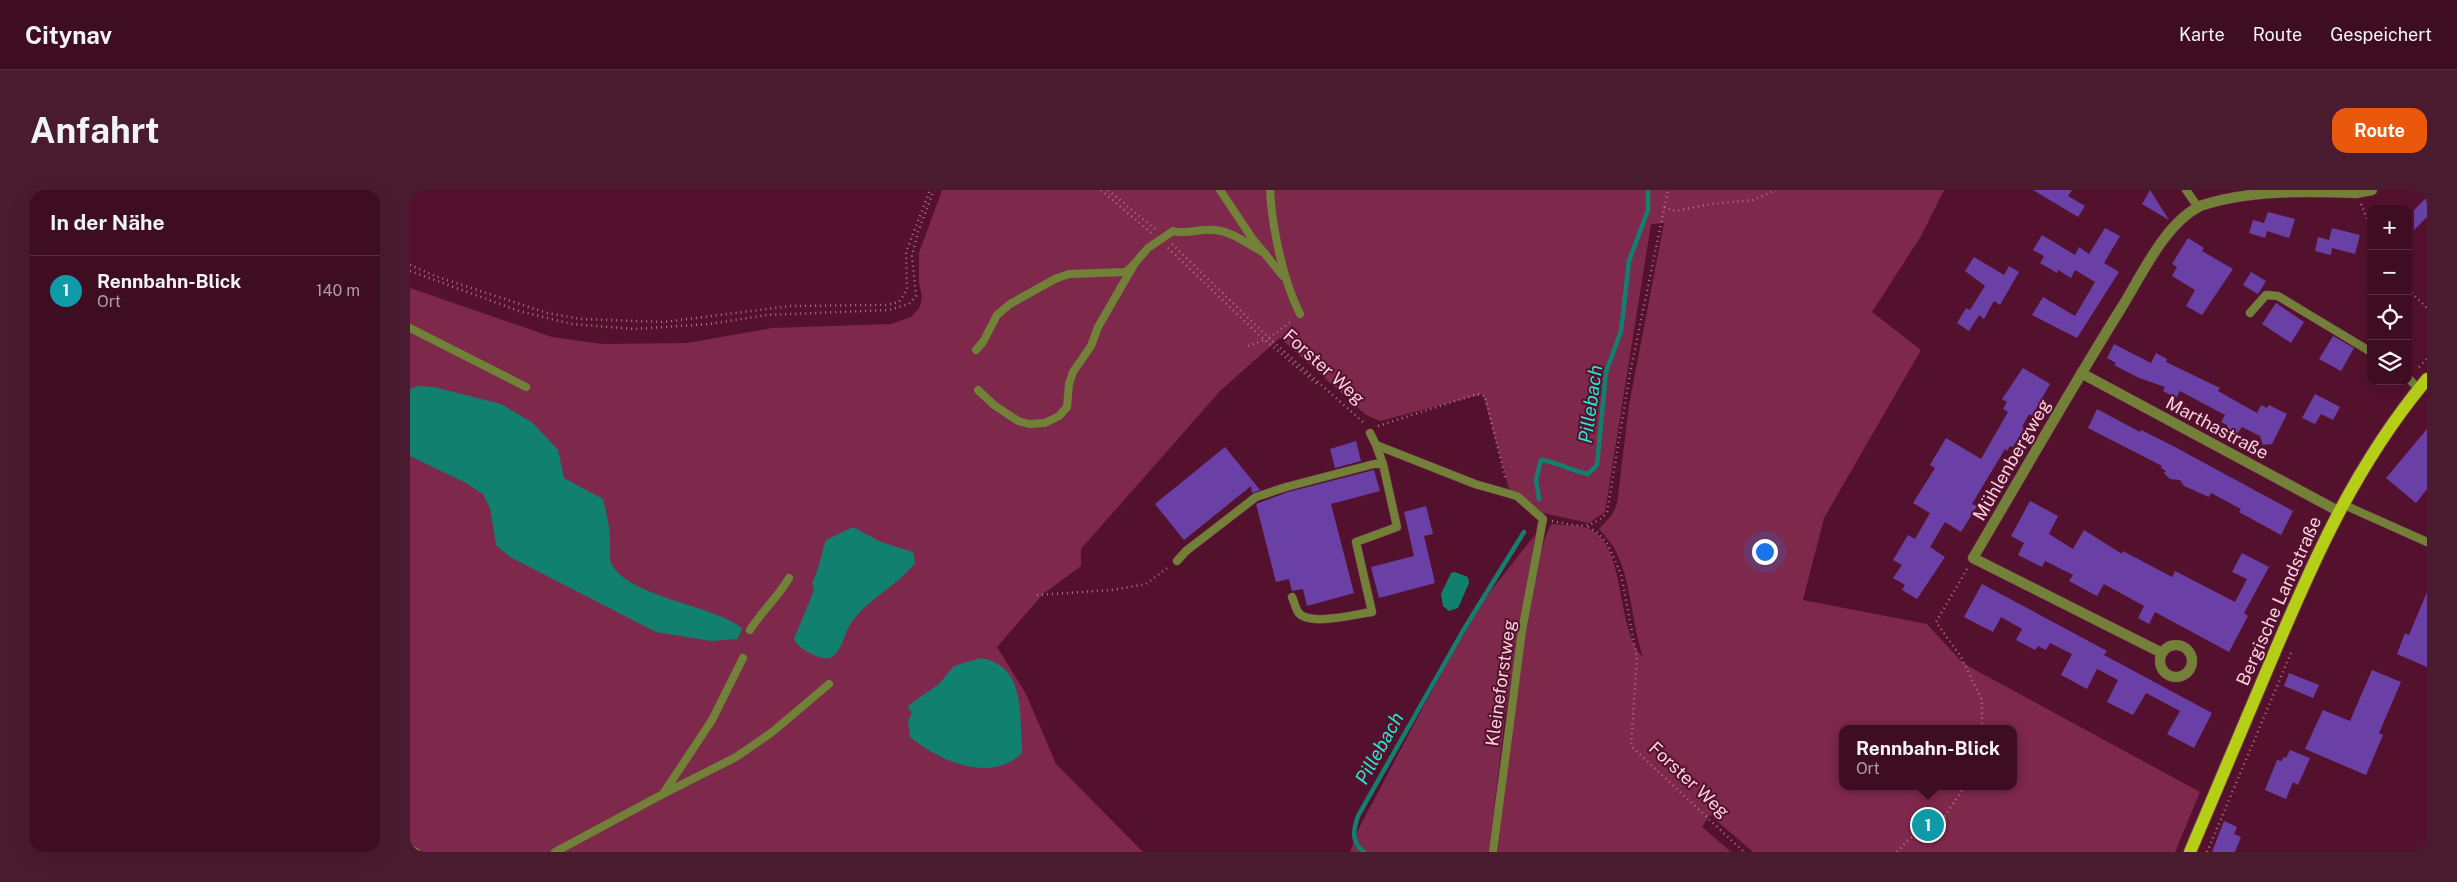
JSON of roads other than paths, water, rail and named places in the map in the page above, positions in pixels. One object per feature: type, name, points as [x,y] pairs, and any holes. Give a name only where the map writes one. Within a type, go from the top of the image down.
[{"type":"main road","name":"Bergische Landstraße","points":[[2190,852],[2280,640],[2340,508],[2377,445],[2423,384]]},
{"type":"street","name":"Mühlenbergweg","points":[[2162,654],[1974,558],[2081,373],[2174,226],[2198,207],[2231,194],[2251,191],[2356,193],[2372,190]]},
{"type":"street","name":"Marthastraße","points":[[2081,373],[2340,508]]},
{"type":"lane","points":[[1220,190],[1265,253],[1288,281]]},
{"type":"lane","points":[[1270,190],[1281,263],[1288,281],[1291,297],[1300,314]]},
{"type":"lane","points":[[2186,190],[2198,207]]},
{"type":"lane","points":[[976,350],[983,342],[997,315],[1010,304],[1028,296],[1041,286],[1069,274],[1126,272],[1162,238],[1173,231],[1183,234],[1194,230],[1214,230],[1231,233],[1265,253]]},
{"type":"lane","points":[[978,390],[1018,421],[1029,424],[1045,423],[1059,416],[1067,407],[1069,384],[1073,372],[1091,346],[1098,327],[1135,263]]},
{"type":"lane","points":[[2250,313],[2266,295],[2278,296],[2367,350]]},
{"type":"lane","points":[[410,328],[526,387]]},
{"type":"lane","points":[[1292,596],[1298,613],[1307,618],[1320,619],[1372,612],[1356,542],[1397,527],[1383,464],[1370,430]]},
{"type":"lane","name":"Kleineforstweg","points":[[1376,445],[1475,484],[1517,496],[1543,519],[1522,631],[1494,852]]},
{"type":"lane","points":[[1177,561],[1186,551],[1256,497],[1310,480],[1374,464],[1383,464]]},
{"type":"lane","points":[[2340,508],[2427,542]]},
{"type":"lane","points":[[750,630],[757,619],[781,592],[789,578]]},
{"type":"lane","points":[[663,794],[712,720],[743,658]]},
{"type":"lane","points":[[555,852],[736,757],[772,732],[829,684]]},
{"type":"lane","points":[[410,849],[416,852]]},
{"type":"waterway","name":"Pillebach","points":[[1539,499],[1536,479],[1541,460],[1588,474],[1597,465],[1606,372],[1621,331],[1629,261],[1648,210],[1648,190]]},
{"type":"waterway","name":"Pillebach","points":[[1364,852],[1357,844],[1354,836],[1358,816],[1464,629],[1524,532]]},
{"type":"place","name":"Rennbahn-Blick","points":[[1928,825]]}]
